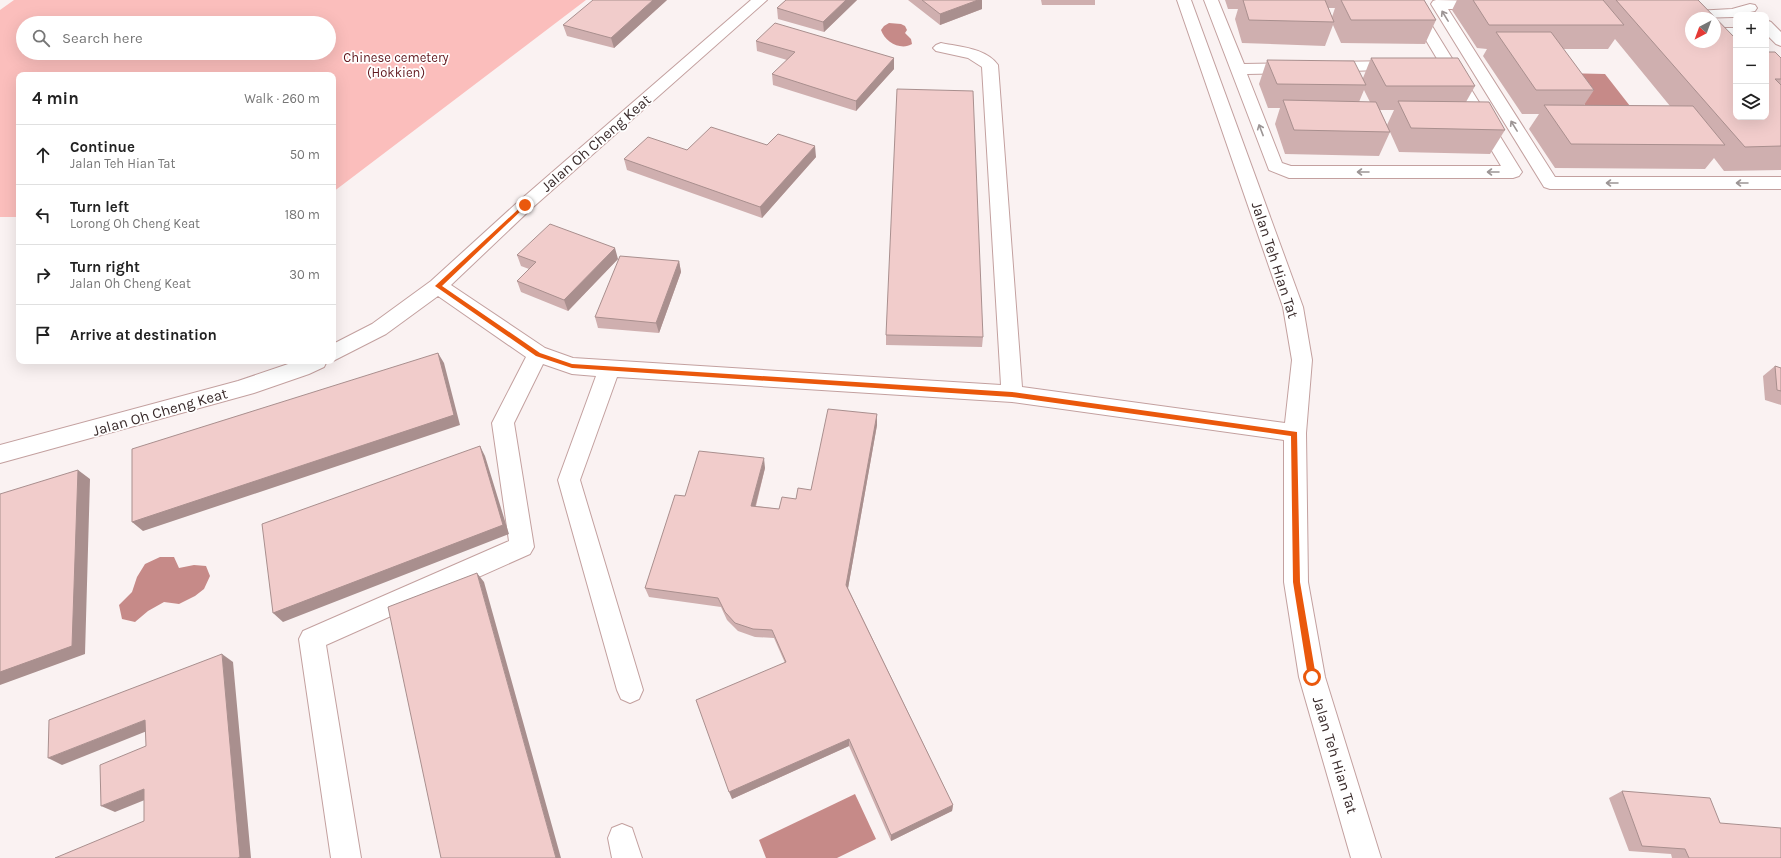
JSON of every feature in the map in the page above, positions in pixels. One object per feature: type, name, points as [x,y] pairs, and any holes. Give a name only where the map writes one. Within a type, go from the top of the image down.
[{"type":"street","name":"Jalan Oh Cheng Keat","points":[[336,351],[379,329],[438,286],[525,205],[760,0]]},
{"type":"street","name":"Jalan Teh Hian Tat","points":[[1184,0],[1293,306],[1302,360],[1294,433],[1296,582],[1312,677],[1366,858]]},
{"type":"street","points":[[1212,0],[1275,166],[1288,172],[1513,172],[1440,65],[1409,0]]},
{"type":"street","points":[[1502,5],[1438,4],[1550,183],[1781,183]]},
{"type":"street","points":[[1721,13],[1733,13],[1750,8]]},
{"type":"street","points":[[1769,28],[1781,42]]},
{"type":"street","points":[[1724,31],[1735,48]]},
{"type":"street","points":[[1769,39],[1781,42]]},
{"type":"street","points":[[940,48],[973,54],[990,65],[1012,394]]},
{"type":"street","points":[[1238,69],[1409,65]]},
{"type":"street","points":[[438,286],[538,354],[572,366],[1012,394],[1294,433]]},
{"type":"street","points":[[346,858],[312,638],[522,547],[503,422],[538,354]]},
{"type":"street","name":"Jalan Oh Cheng Keat","points":[[0,454],[244,388],[310,364]]},
{"type":"street","points":[[609,369],[569,480],[630,690]]},
{"type":"green space","name":"Chinese cemetery (Hokkien)","points":[[14,0],[586,0],[336,190],[336,72],[16,72],[16,217],[0,217],[0,10]]},
{"type":"shaded area","points":[[889,23],[901,24],[905,26],[907,30],[905,33],[911,39],[912,44],[908,46],[898,46],[890,42],[881,30]]},
{"type":"shaded area","points":[[1562,73],[1605,74],[1637,115],[1592,115]]},
{"type":"shaded area","points":[[160,557],[174,557],[179,568],[194,565],[206,566],[210,576],[204,589],[195,596],[179,604],[164,602],[148,611],[135,622],[122,619],[119,605],[132,592],[137,577],[145,564]]},
{"type":"shaded area","points":[[855,794],[876,839],[837,858],[766,858],[759,840]]},
{"type":"building","points":[[593,0],[653,0],[611,38],[563,25]]},
{"type":"building","points":[[786,0],[846,0],[823,22],[777,8]]},
{"type":"building","points":[[922,0],[978,0],[940,14]]},
{"type":"building","points":[[1243,0],[1325,0],[1334,22],[1249,20]]},
{"type":"building","points":[[1341,0],[1424,0],[1436,20],[1351,20]]},
{"type":"building","points":[[1473,0],[1603,0],[1624,25],[1489,25]]},
{"type":"building","points":[[1616,0],[1698,0],[1710,12],[1685,12],[1685,48],[1721,48],[1721,24],[1733,36],[1733,120],[1769,120],[1769,52],[1775,52],[1781,58],[1781,79],[1775,79],[1781,85],[1781,146],[1745,147]]},
{"type":"building","points":[[775,23],[894,58],[856,101],[772,74],[795,52],[756,41]]},
{"type":"building","points":[[1496,32],[1551,32],[1594,90],[1536,90]]},
{"type":"building","points":[[1371,58],[1458,58],[1475,86],[1386,86]]},
{"type":"building","points":[[1267,60],[1354,61],[1366,85],[1277,84]]},
{"type":"building","points":[[897,89],[973,91],[983,337],[886,335]]},
{"type":"building","points":[[1283,100],[1376,102],[1390,132],[1294,130]]},
{"type":"building","points":[[1398,101],[1489,102],[1505,130],[1411,128]]},
{"type":"building","points":[[1544,105],[1693,106],[1725,145],[1571,144]]},
{"type":"building","points":[[711,127],[767,145],[778,134],[815,146],[760,207],[624,159],[648,137],[687,150]]},
{"type":"building","points":[[550,224],[615,248],[564,300],[517,281],[536,262],[517,255]]},
{"type":"building","points":[[620,256],[679,261],[656,323],[595,317]]},
{"type":"building","points":[[438,353],[454,415],[132,522],[132,449]]},
{"type":"building","points":[[1775,366],[1781,368],[1781,391],[1777,390]]},
{"type":"building","points":[[828,409],[877,414],[846,585],[953,805],[891,835],[849,739],[729,792],[696,700],[786,662],[772,630],[753,629],[735,623],[725,612],[718,598],[645,588],[675,495],[685,496],[699,451],[764,458],[751,506],[779,509],[782,497],[796,499],[798,488],[811,490]]},
{"type":"building","points":[[480,446],[503,525],[273,613],[262,524]]},
{"type":"building","points":[[78,470],[72,646],[0,672],[0,494]]},
{"type":"building","points":[[477,573],[556,858],[441,858],[388,607]]},
{"type":"building","points":[[222,654],[240,857],[55,858],[144,821],[144,789],[101,806],[100,765],[146,746],[145,720],[48,758],[49,720]]},
{"type":"building","points":[[1622,791],[1710,798],[1720,823],[1781,828],[1781,858],[1689,858],[1685,849],[1642,846]]},
{"type":"route","points":[[525,205],[438,286],[538,354],[572,366],[1012,394],[1294,433],[1296,582],[1312,677]]}]
